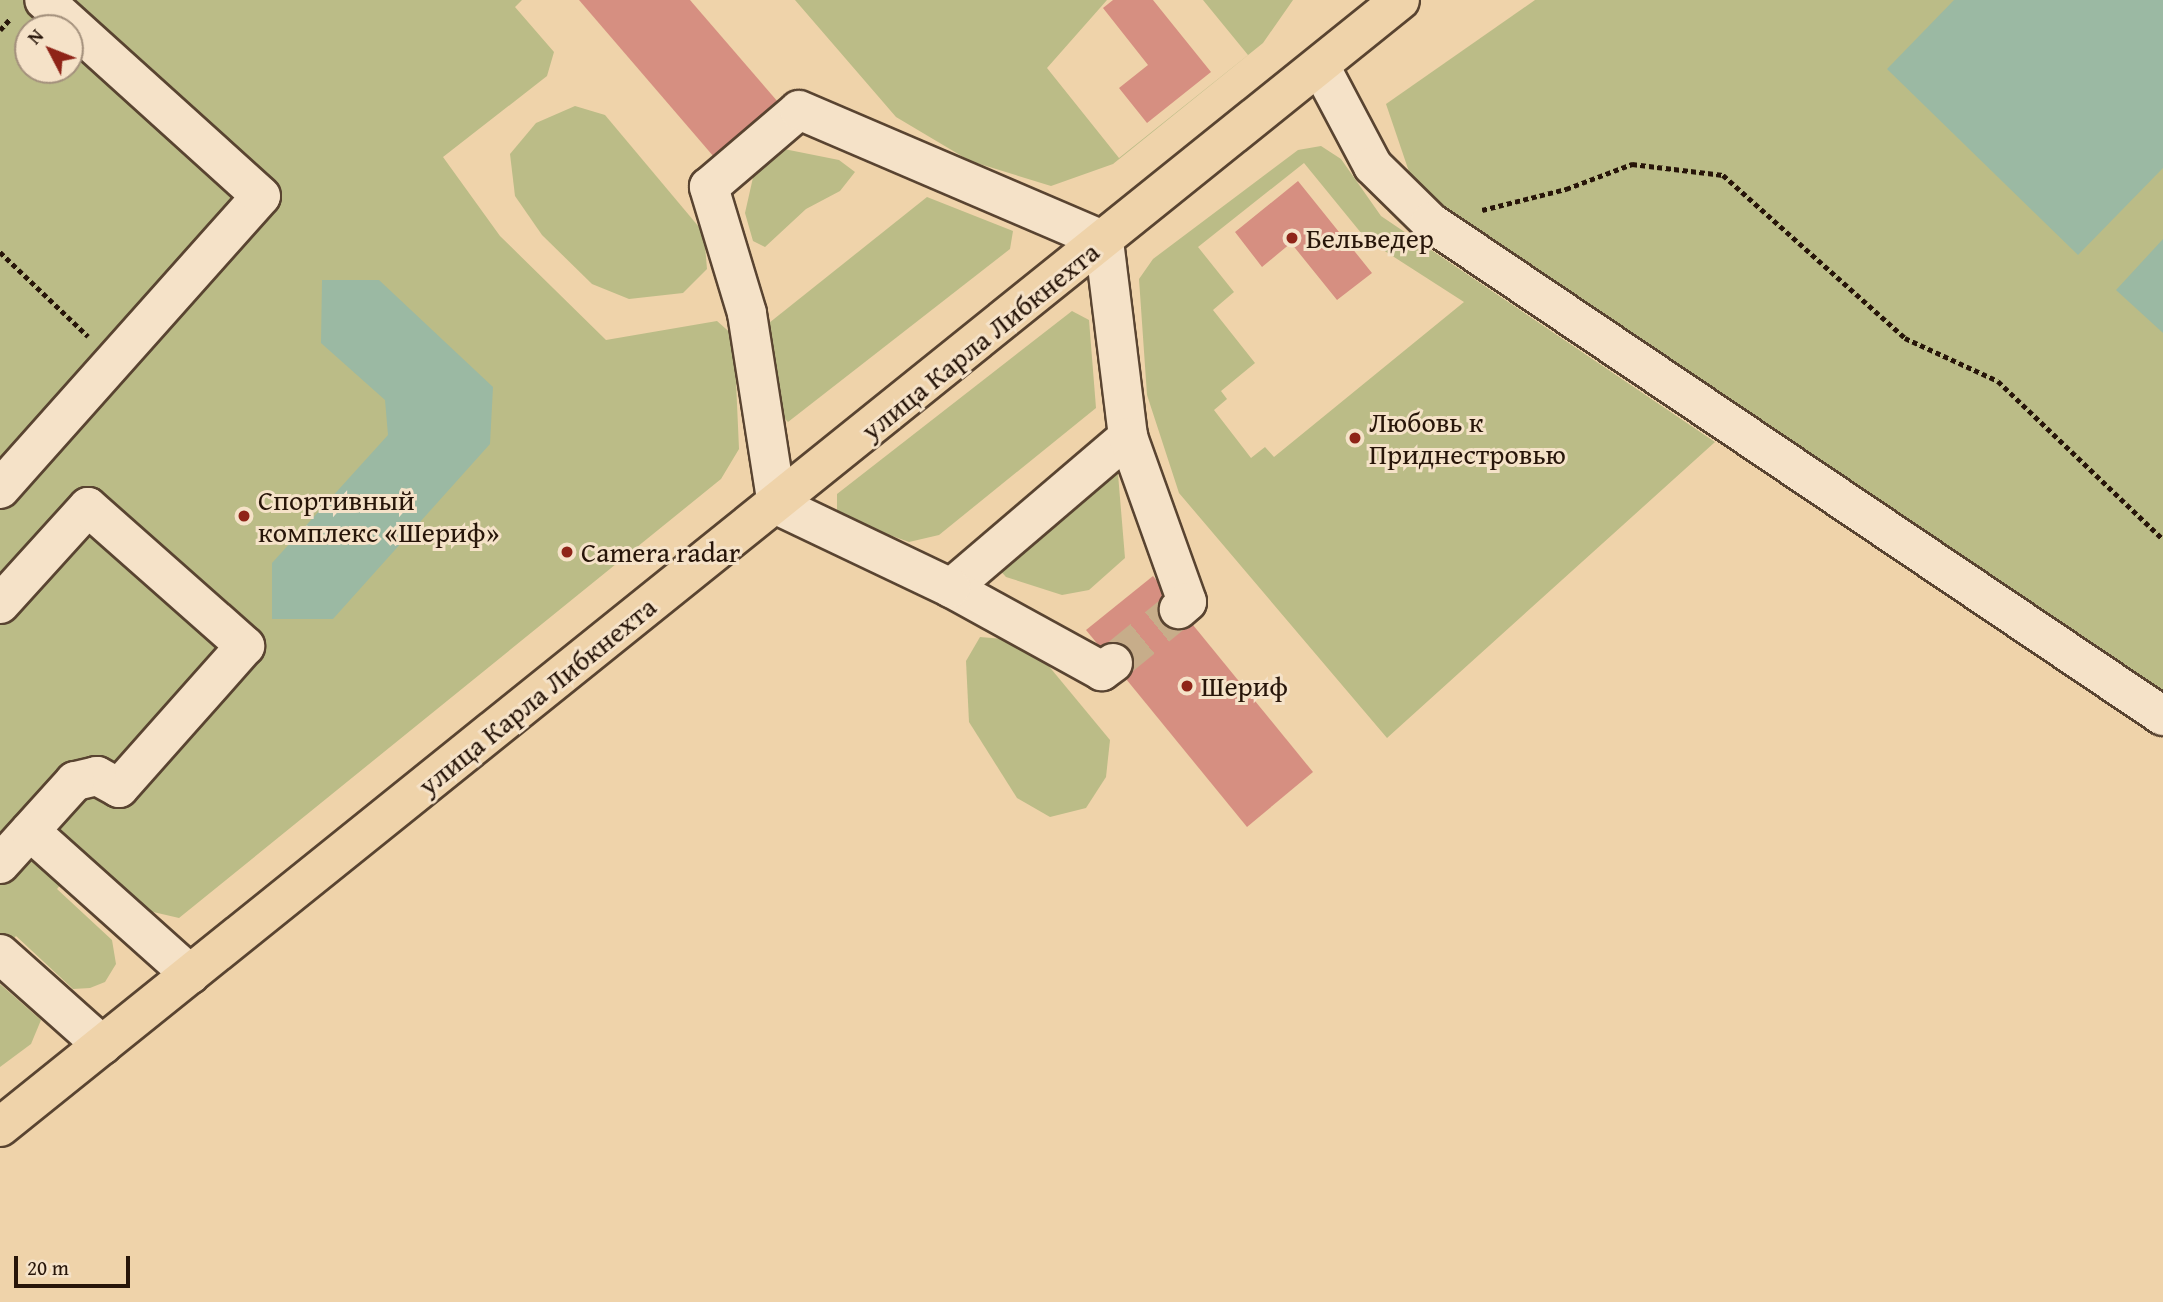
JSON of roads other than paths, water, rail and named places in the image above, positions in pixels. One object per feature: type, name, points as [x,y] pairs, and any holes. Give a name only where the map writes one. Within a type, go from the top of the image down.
[{"type":"main road","name":"улица Карла Либкнехта","points":[[0,1127],[777,505],[1400,0]]},
{"type":"street","points":[[0,489],[261,196],[44,0]]},
{"type":"street","points":[[1320,66],[1373,166],[1430,222],[2163,716]]},
{"type":"street","points":[[1113,663],[1102,671],[951,587],[777,505],[747,313],[709,187],[799,110],[1104,241],[1128,437],[1187,602],[1180,609]]},
{"type":"street","points":[[951,587],[1128,437]]},
{"type":"street","points":[[0,604],[88,506],[245,646],[118,788],[97,776],[75,781],[0,864]]},
{"type":"street","points":[[30,831],[190,974]]},
{"type":"street","points":[[0,954],[102,1045]]},
{"type":"tunnel","points":[[1113,663],[1179,609]]},
{"type":"place","name":"Бельведер","points":[[1292,238]]},
{"type":"place","name":"Любовь к Приднестровью","points":[[1355,438]]},
{"type":"place","name":"Спортивный комплекс «Шериф»","points":[[244,516]]},
{"type":"place","name":"Camera radar","points":[[567,552]]},
{"type":"place","name":"Шериф","points":[[1187,686]]}]
